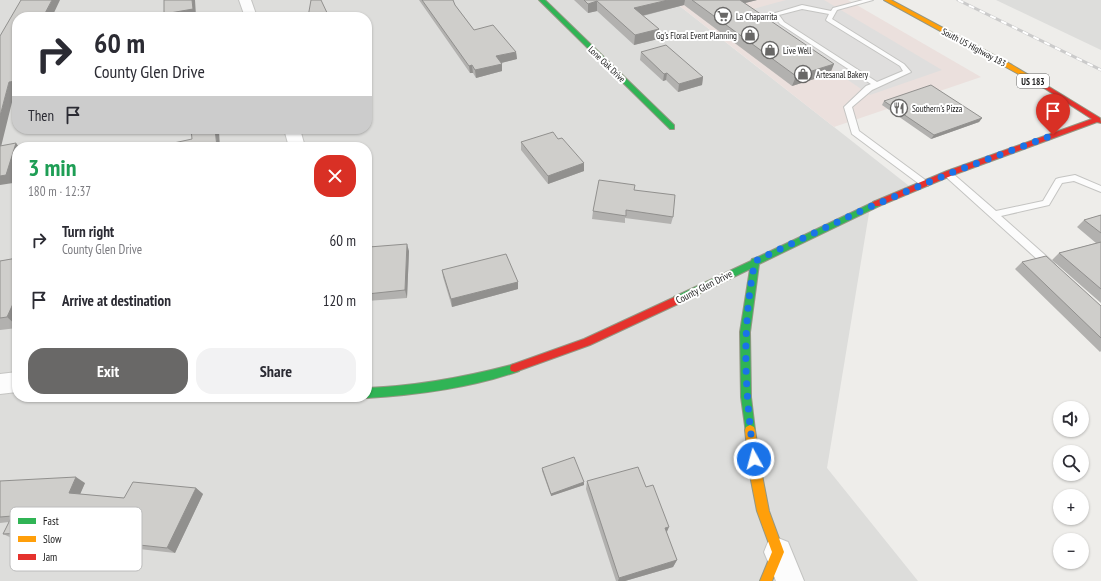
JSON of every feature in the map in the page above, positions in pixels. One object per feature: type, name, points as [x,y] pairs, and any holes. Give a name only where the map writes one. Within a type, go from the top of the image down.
[{"type":"street","points":[[245,0],[249,12]]},
{"type":"street","name":"Lone Oak Drive","points":[[542,0],[672,127]]},
{"type":"street","name":"South US Highway 183","points":[[886,0],[1010,66],[1100,120]]},
{"type":"street","name":"County Glen Drive","points":[[372,393],[441,386],[481,378],[557,355],[641,319],[755,261],[865,209],[948,174],[1100,120]]},
{"type":"street","points":[[755,261],[745,332],[746,397],[756,475],[763,511],[790,581]]},
{"type":"street","points":[[0,384],[12,383]]},
{"type":"street","points":[[766,581],[778,552]]},
{"type":"lane","points":[[870,0],[835,9],[829,20],[902,65],[907,72],[869,88],[848,107],[855,132],[925,184]]},
{"type":"lane","points":[[833,13],[802,7],[775,14],[782,23],[876,85]]},
{"type":"lane","points":[[948,174],[1059,274]]},
{"type":"lane","points":[[994,215],[1046,202],[1059,181],[1075,178],[1101,189]]},
{"type":"shaded area","points":[[0,0],[672,0],[913,189],[870,207],[827,468],[918,581],[0,581]]},
{"type":"shaded area","points":[[672,0],[848,0],[981,77],[834,127]]},
{"type":"shaded area","points":[[786,0],[824,0],[942,70],[870,95],[746,11]]},
{"type":"shaded area","points":[[996,0],[1101,0],[1101,50]]},
{"type":"building","points":[[21,0],[52,0],[46,12],[14,12]]},
{"type":"building","points":[[164,0],[192,0],[193,9],[164,12]]},
{"type":"building","points":[[311,0],[321,0],[327,12],[309,12]]},
{"type":"building","points":[[422,0],[453,0],[455,5],[474,30],[493,25],[516,52],[496,56],[502,64],[475,70],[472,65],[469,66]]},
{"type":"building","points":[[584,0],[668,0],[634,8],[659,29],[635,35],[597,1],[588,4]]},
{"type":"building","points":[[692,0],[740,0],[834,64],[796,76]]},
{"type":"building","points":[[12,15],[12,82],[9,82],[0,116],[0,36]]},
{"type":"building","points":[[666,45],[703,77],[679,84],[667,73],[664,74],[641,52]]},
{"type":"building","points":[[931,85],[982,118],[934,135],[884,101]]},
{"type":"building","points":[[553,132],[558,139],[562,138],[584,163],[548,176],[521,142]]},
{"type":"building","points":[[192,134],[216,134],[216,142],[178,142],[192,139]]},
{"type":"building","points":[[12,144],[12,156],[6,175],[0,176],[0,146]]},
{"type":"building","points":[[599,180],[635,185],[634,190],[675,195],[673,217],[626,210],[626,216],[593,211]]},
{"type":"building","points":[[1101,215],[1101,233],[1084,220]]},
{"type":"building","points":[[1101,242],[1101,289],[1059,253]]},
{"type":"building","points":[[407,244],[405,290],[372,293],[372,247]]},
{"type":"building","points":[[506,254],[518,282],[451,299],[442,270]]},
{"type":"building","points":[[1046,256],[1101,306],[1101,338],[1022,262]]},
{"type":"building","points":[[12,259],[12,306],[7,317],[0,318],[0,261]]},
{"type":"building","points":[[574,457],[584,482],[551,494],[542,468]]},
{"type":"building","points":[[638,467],[646,487],[653,485],[669,527],[665,528],[677,560],[619,578],[587,481]]},
{"type":"building","points":[[76,477],[69,493],[124,498],[133,482],[196,488],[167,548],[142,545],[142,507],[10,507],[10,516],[0,517],[0,481]]},
{"type":"building","points":[[10,520],[10,534],[3,534]]},
{"type":"railway","points":[[958,0],[1101,70]]},
{"type":"traffic: fast","points":[[542,0],[672,127]]},
{"type":"traffic: fast","points":[[677,300],[876,204]]},
{"type":"traffic: fast","points":[[750,430],[746,397],[745,332],[755,261]]},
{"type":"traffic: fast","points":[[372,393],[442,385],[478,378],[515,368]]},
{"type":"traffic: slow","points":[[887,0],[1046,87]]},
{"type":"traffic: slow","points":[[750,430],[756,475],[763,511],[778,552],[766,581]]},
{"type":"traffic: jam","points":[[1046,87],[1101,121]]},
{"type":"traffic: jam","points":[[876,204],[950,173],[1098,119]]},
{"type":"traffic: jam","points":[[515,368],[587,342],[677,300]]},
{"type":"place","name":"La Chaparrita","points":[[723,16]]},
{"type":"place","name":"Gg's Floral Event Planning","points":[[750,35]]},
{"type":"place","name":"Live Well","points":[[770,50]]},
{"type":"place","name":"Artesanal Bakery","points":[[803,74]]},
{"type":"place","name":"Southern's Pizza","points":[[899,108]]},
{"type":"route","points":[[754,459],[746,397],[745,332],[755,261],[865,209],[948,174],[1053,135]]}]
